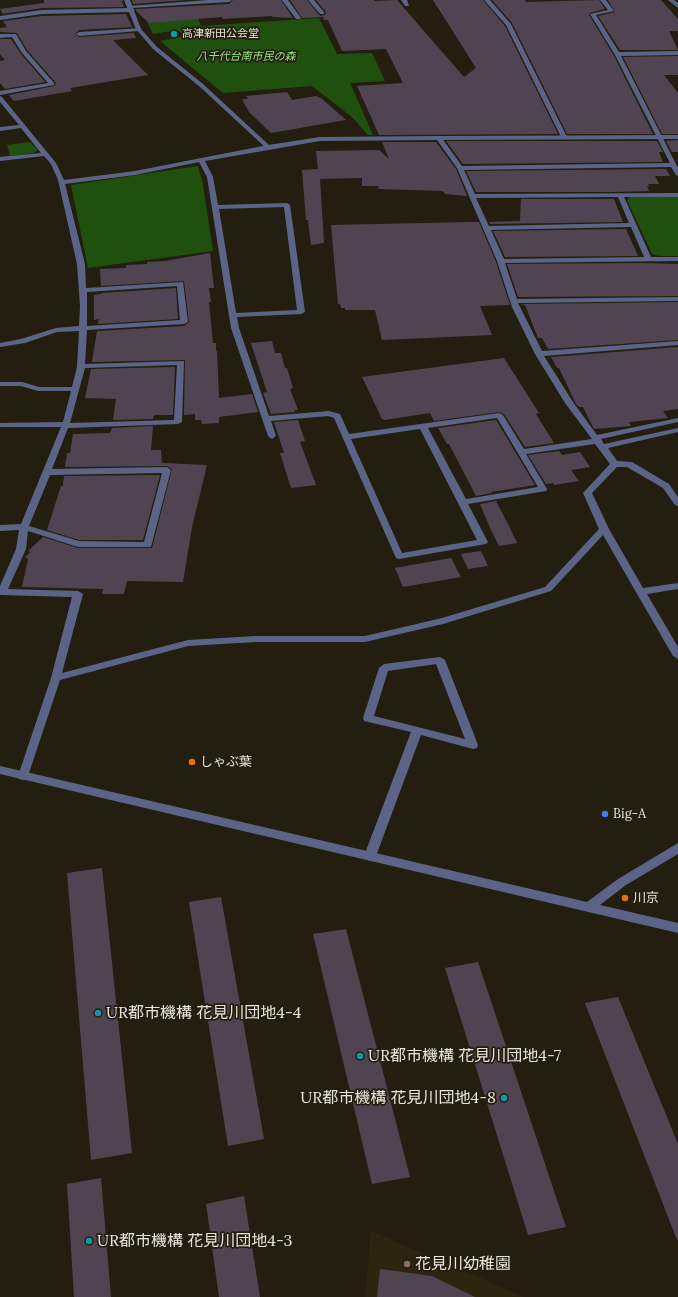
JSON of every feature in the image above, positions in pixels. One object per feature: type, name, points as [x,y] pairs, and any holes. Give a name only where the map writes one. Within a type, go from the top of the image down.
[{"type":"street","points":[[127,0],[139,29],[155,48],[201,85],[268,147]]},
{"type":"street","points":[[0,18],[42,12],[131,9],[228,0]]},
{"type":"street","points":[[284,0],[298,18]]},
{"type":"street","points":[[311,0],[322,13]]},
{"type":"street","points":[[404,0],[407,5]]},
{"type":"street","points":[[487,0],[508,24],[564,137]]},
{"type":"street","points":[[603,0],[611,11],[594,14],[618,54],[678,174]]},
{"type":"street","points":[[671,0],[678,6]]},
{"type":"street","points":[[79,34],[139,29]]},
{"type":"street","points":[[0,36],[14,34],[24,52],[52,84],[0,93]]},
{"type":"street","points":[[618,54],[678,53]]},
{"type":"street","points":[[0,98],[54,164],[62,182],[81,264],[83,290],[81,366],[76,389],[66,425],[24,527],[21,549],[2,592],[78,594],[56,678],[23,776]]},
{"type":"street","points":[[0,129],[23,126]]},
{"type":"street","points":[[62,182],[135,173],[268,147],[320,139],[678,137]]},
{"type":"street","points":[[438,138],[460,168],[501,261],[516,308],[539,354],[569,403],[615,464]]},
{"type":"street","points":[[0,159],[46,154]]},
{"type":"street","points":[[201,160],[210,177],[236,328],[272,436]]},
{"type":"street","points":[[460,168],[673,165]]},
{"type":"street","points":[[473,196],[678,195]]},
{"type":"street","points":[[620,196],[649,260]]},
{"type":"street","points":[[215,207],[287,205],[301,312],[234,314]]},
{"type":"street","points":[[487,228],[634,226]]},
{"type":"street","points":[[501,261],[678,259]]},
{"type":"street","points":[[0,345],[22,341],[51,331],[184,322],[180,284],[83,290]]},
{"type":"street","points":[[515,301],[678,299]]},
{"type":"street","points":[[539,354],[678,343]]},
{"type":"street","points":[[0,425],[178,422],[181,363],[81,366]]},
{"type":"street","points":[[0,384],[22,384],[38,390],[76,389]]},
{"type":"street","points":[[266,419],[329,413],[337,416],[399,556],[483,542],[423,426]]},
{"type":"street","points":[[346,437],[499,415],[543,489],[463,502]]},
{"type":"street","points":[[598,442],[678,420]]},
{"type":"street","points":[[521,452],[678,430]]},
{"type":"street","points":[[678,503],[666,486],[629,464],[615,464],[587,493],[604,529],[678,656]]},
{"type":"street","points":[[0,528],[24,527],[78,544],[148,544],[167,470],[47,472]]},
{"type":"street","points":[[56,678],[188,643],[256,638],[365,639],[443,621],[548,589],[604,529]]},
{"type":"street","points":[[640,592],[678,586]]},
{"type":"street","points":[[440,660],[473,745],[418,730],[368,718],[384,668],[440,660]]},
{"type":"street","points":[[370,856],[418,730]]},
{"type":"street","points":[[0,770],[678,928]]},
{"type":"street","points":[[590,907],[622,882],[678,848]]},
{"type":"shaded area","name":"花見川幼稚園","points":[[371,1231],[524,1297],[365,1297]]},
{"type":"green space","name":"八千代台南市民の森","points":[[198,18],[201,26],[319,18],[337,54],[372,53],[385,81],[350,83],[373,135],[368,135],[352,117],[312,86],[223,93],[160,41],[186,36],[177,30],[153,34],[147,22]]},
{"type":"green space","points":[[30,142],[38,150],[33,153],[10,156],[7,145]]},
{"type":"green space","points":[[198,166],[203,185],[213,251],[88,268],[71,185]]},
{"type":"green space","points":[[630,197],[678,197],[678,256],[659,256],[652,254],[627,200]]},
{"type":"building","points":[[44,0],[121,0],[124,7],[42,8],[3,14],[0,9],[44,3]]},
{"type":"building","points":[[132,0],[188,0],[133,4]]},
{"type":"building","points":[[233,0],[281,0],[293,18],[272,16],[223,19],[222,17],[149,23],[136,11],[136,9],[229,4]]},
{"type":"building","points":[[290,0],[307,0],[320,16],[325,15],[326,12],[316,0],[397,0],[464,77],[476,68],[433,0],[483,0],[505,26],[558,134],[379,135],[357,86],[403,83],[386,49],[342,51],[328,20],[324,20],[323,17],[302,18]]},
{"type":"building","points":[[492,0],[525,0],[526,2],[599,0],[605,9],[590,13],[589,15],[614,56],[653,134],[567,134],[512,23]]},
{"type":"building","points":[[608,0],[661,0],[678,19],[678,31],[669,31],[678,50],[620,50],[598,16],[615,12]]},
{"type":"building","points":[[126,14],[132,27],[79,30],[75,34],[79,37],[134,33],[136,38],[113,40],[148,75],[70,88],[72,91],[14,101],[9,95],[54,86],[56,83],[27,50],[17,33],[0,32],[0,28],[7,27],[3,21],[42,16]]},
{"type":"building","points":[[0,39],[11,39],[21,54],[45,82],[5,89],[0,83],[0,61],[5,60],[0,54]]},
{"type":"building","points":[[678,56],[678,75],[664,75],[678,93],[678,134],[662,134],[623,57]]},
{"type":"building","points":[[287,92],[292,100],[316,96],[321,98],[346,120],[271,133],[249,112],[242,99],[248,99],[246,96]]},
{"type":"building","points":[[678,140],[678,152],[672,152],[666,141]]},
{"type":"building","points":[[446,141],[657,141],[663,152],[659,152],[663,162],[463,164]]},
{"type":"building","points":[[382,142],[436,142],[456,169],[467,196],[445,194],[443,191],[378,189],[379,186],[362,186],[362,178],[320,179],[324,243],[311,245],[308,220],[306,220],[302,170],[318,169],[316,151],[379,150],[389,159]]},
{"type":"building","points":[[666,169],[670,176],[655,176],[659,184],[648,184],[649,186],[647,186],[649,191],[612,192],[476,192],[466,171]]},
{"type":"building","points":[[521,199],[614,199],[623,222],[490,224],[489,222],[520,221]]},
{"type":"building","points":[[479,222],[496,262],[510,305],[480,306],[492,335],[382,340],[375,310],[345,310],[345,308],[341,308],[340,304],[338,304],[331,225]]},
{"type":"building","points":[[626,229],[638,256],[505,257],[493,231]]},
{"type":"building","points":[[210,253],[214,288],[209,288],[211,302],[209,302],[213,343],[216,343],[217,351],[219,398],[252,394],[258,412],[219,417],[219,423],[202,424],[201,420],[195,420],[195,414],[184,415],[185,360],[92,362],[97,331],[184,326],[189,322],[184,281],[101,286],[100,269],[126,268],[126,265],[147,264],[147,262],[165,261]]},
{"type":"building","points":[[507,264],[678,264],[678,296],[518,297]]},
{"type":"building","points":[[176,288],[178,319],[98,324],[99,319],[94,320],[94,295],[101,293]]},
{"type":"building","points":[[678,302],[678,340],[548,349],[542,338],[538,338],[525,305],[520,304]]},
{"type":"building","points":[[272,341],[275,353],[281,353],[285,368],[287,368],[293,388],[290,389],[298,410],[294,410],[295,412],[271,414],[263,393],[267,392],[251,343]]},
{"type":"building","points":[[678,347],[678,409],[663,411],[668,418],[629,422],[631,426],[594,429],[583,407],[579,407],[576,404],[559,368],[557,368],[551,357]]},
{"type":"building","points":[[504,358],[539,413],[536,414],[554,443],[525,447],[504,414],[499,412],[434,421],[430,413],[385,420],[382,419],[362,377]]},
{"type":"building","points":[[175,367],[173,415],[154,415],[153,419],[113,420],[116,399],[85,398],[91,369]]},
{"type":"building","points":[[298,420],[305,441],[300,442],[316,485],[291,488],[280,453],[284,453],[274,422]]},
{"type":"building","points":[[496,420],[535,485],[476,496],[449,444],[447,444],[438,428]]},
{"type":"building","points":[[153,426],[151,450],[161,450],[162,463],[207,465],[192,527],[183,582],[127,581],[124,594],[102,594],[103,589],[22,587],[28,559],[25,557],[31,552],[28,551],[43,537],[78,548],[152,548],[172,469],[167,466],[65,467],[67,453],[70,453],[73,434],[110,433],[112,428]]},
{"type":"building","points":[[559,451],[562,455],[580,452],[590,467],[571,470],[579,481],[554,485],[553,483],[546,484],[528,455]]},
{"type":"building","points":[[160,475],[143,540],[79,540],[47,530],[61,486],[63,486],[64,476]]},
{"type":"building","points":[[496,501],[517,543],[499,546],[491,530],[480,504]]},
{"type":"building","points":[[481,551],[488,566],[468,569],[461,554]]},
{"type":"building","points":[[451,558],[461,577],[403,587],[395,568]]},
{"type":"building","name":"UR都市機構 花見川団地4-4","points":[[102,868],[132,1153],[91,1160],[67,873]]},
{"type":"building","points":[[221,897],[264,1139],[228,1146],[189,902]]},
{"type":"building","name":"UR都市機構 花見川団地4-7","points":[[346,929],[410,1177],[372,1184],[313,934]]},
{"type":"building","name":"UR都市機構 花見川団地4-8","points":[[478,962],[566,1227],[528,1235],[445,968]]},
{"type":"building","points":[[618,997],[678,1144],[678,1240],[585,1003]]},
{"type":"building","name":"UR都市機構 花見川団地4-3","points":[[101,1178],[111,1297],[74,1297],[67,1184]]},
{"type":"building","points":[[244,1196],[260,1297],[219,1297],[206,1204]]},
{"type":"building","points":[[380,1269],[432,1276],[475,1297],[377,1297]]},
{"type":"place","name":"高津新田公会堂","points":[[174,34]]},
{"type":"place","name":"しゃぶ葉","points":[[192,762]]},
{"type":"place","name":"Big-A","points":[[605,814]]},
{"type":"place","name":"川京","points":[[625,898]]},
{"type":"place","name":"UR都市機構 花見川団地4-4","points":[[98,1013]]},
{"type":"place","name":"UR都市機構 花見川団地4-7","points":[[360,1056]]},
{"type":"place","name":"UR都市機構 花見川団地4-8","points":[[504,1098]]},
{"type":"place","name":"UR都市機構 花見川団地4-3","points":[[89,1241]]},
{"type":"place","name":"花見川幼稚園","points":[[407,1264]]}]
